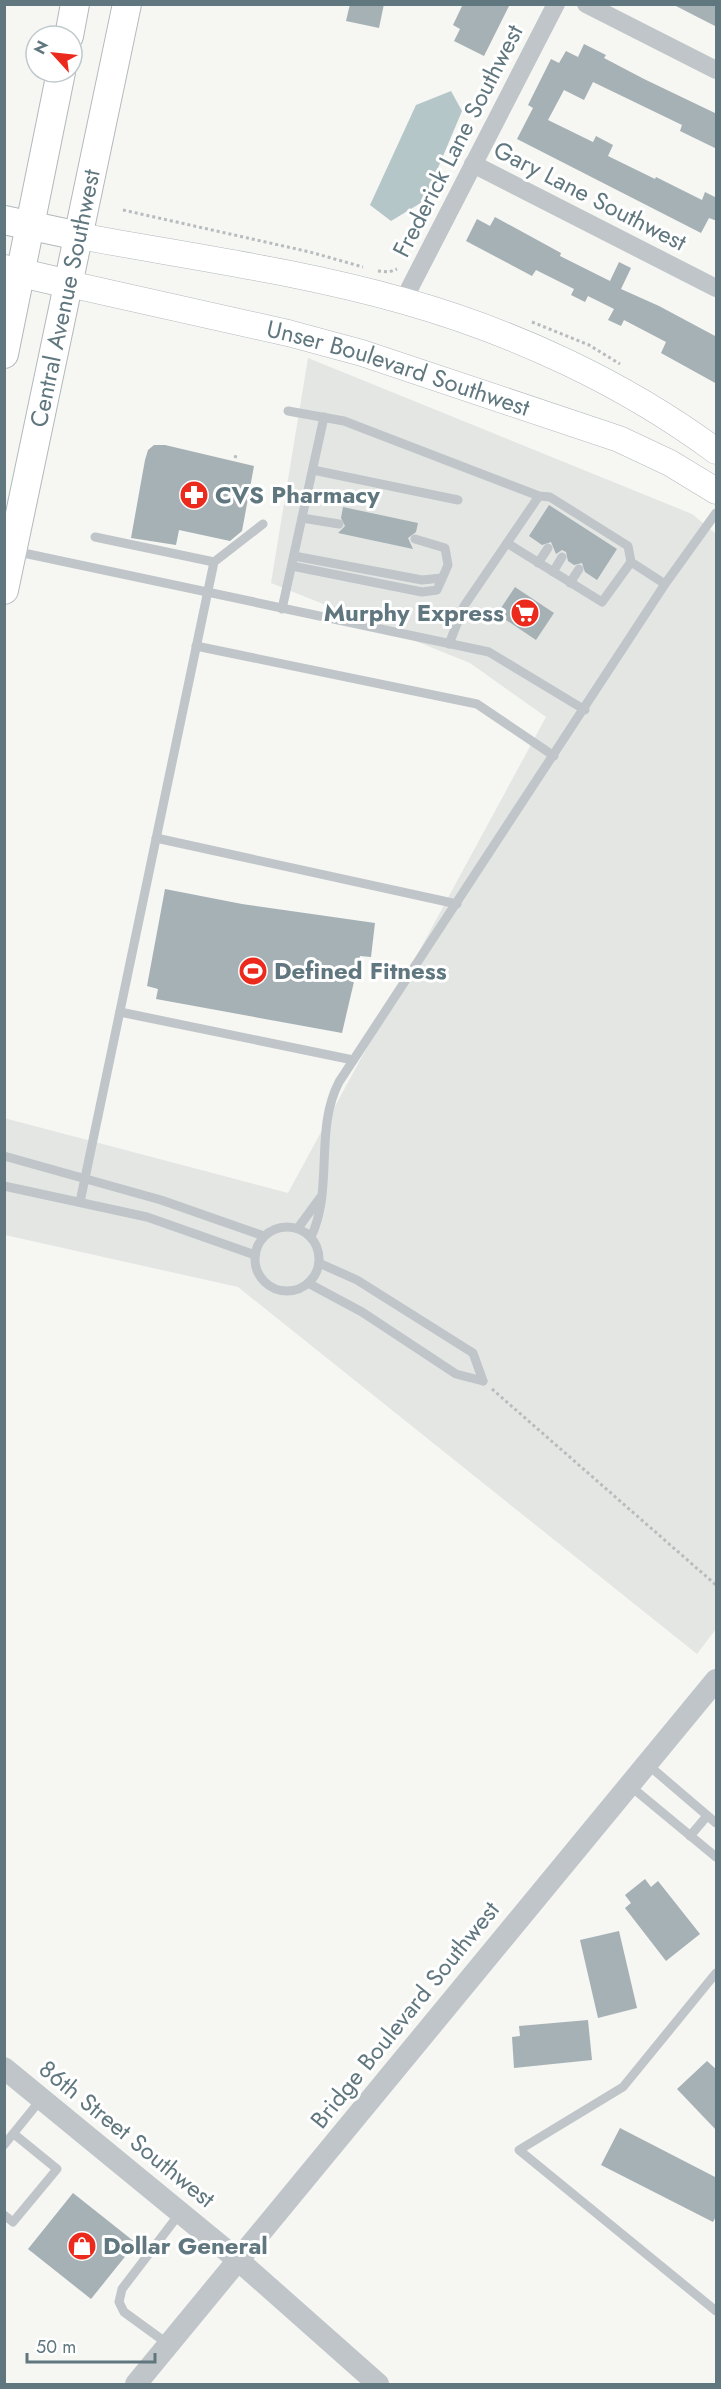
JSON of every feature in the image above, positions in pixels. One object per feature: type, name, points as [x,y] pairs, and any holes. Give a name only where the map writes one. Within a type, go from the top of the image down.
[{"type":"main road","points":[[71,24],[75,4]]},
{"type":"main road","name":"Central Avenue Southwest","points":[[4,590],[127,4]]},
{"type":"main road","points":[[5,349],[18,223],[58,84]]},
{"type":"main road","points":[[18,223],[328,282],[403,301],[521,341],[652,408],[717,451]]},
{"type":"main road","points":[[13,271],[69,284]]},
{"type":"main road","name":"Unser Boulevard Southwest","points":[[69,284],[288,333],[362,354],[619,439],[670,463],[717,491]]},
{"type":"street","name":"Frederick Lane Southwest","points":[[403,301],[556,4]]},
{"type":"street","points":[[586,4],[717,70]]},
{"type":"street","name":"Gary Lane Southwest","points":[[473,164],[717,288]]},
{"type":"street","name":"Bridge Boulevard Southwest","points":[[136,2385],[717,1680]]},
{"type":"street","name":"86th Street Southwest","points":[[4,2068],[238,2260],[378,2385]]},
{"type":"lane","points":[[288,411],[355,425],[539,496],[550,497],[601,534],[627,546],[630,562],[602,602],[507,543]]},
{"type":"lane","points":[[282,609],[324,417]]},
{"type":"lane","points":[[313,470],[458,500]]},
{"type":"lane","points":[[449,644],[464,606],[539,496]]},
{"type":"lane","points":[[311,1237],[318,1222],[322,1194],[330,1100],[353,1060],[585,710],[665,584],[717,513]]},
{"type":"lane","points":[[302,518],[339,524]]},
{"type":"lane","points":[[80,1202],[214,562],[263,524]]},
{"type":"lane","points":[[95,537],[214,562]]},
{"type":"lane","points":[[293,561],[422,592],[437,590],[448,565],[445,549],[415,540]]},
{"type":"lane","points":[[538,563],[548,548]]},
{"type":"lane","points":[[13,551],[489,652],[585,710]]},
{"type":"lane","points":[[553,572],[562,557]]},
{"type":"lane","points":[[630,562],[665,584]]},
{"type":"lane","points":[[570,583],[579,569]]},
{"type":"lane","points":[[196,646],[477,704],[554,756]]},
{"type":"lane","points":[[156,838],[457,904]]},
{"type":"lane","points":[[120,1012],[353,1060]]},
{"type":"lane","points":[[4,1156],[161,1200],[264,1236]]},
{"type":"lane","points":[[4,1186],[147,1217],[255,1255]]},
{"type":"lane","points":[[298,1228],[307,1219],[322,1194]]},
{"type":"lane","points":[[280,1227],[298,1228],[311,1237],[317,1245],[319,1263],[308,1283],[288,1291],[267,1284],[260,1276],[255,1255],[264,1236],[280,1227]]},
{"type":"lane","points":[[319,1263],[357,1280],[472,1353],[483,1381]]},
{"type":"lane","points":[[308,1283],[362,1312],[456,1374],[483,1381]]},
{"type":"lane","points":[[647,1764],[717,1823]]},
{"type":"lane","points":[[629,1785],[717,1857]]},
{"type":"lane","points":[[690,1836],[707,1816]]},
{"type":"lane","points":[[717,1973],[623,2087],[519,2150],[717,2311]]},
{"type":"lane","points":[[4,2145],[42,2098]]},
{"type":"lane","points":[[4,2215],[13,2222],[57,2169],[14,2134]]},
{"type":"lane","points":[[169,2345],[124,2312],[119,2302],[122,2289],[180,2213]]},
{"type":"path","points":[[123,210],[310,252],[365,267]]},
{"type":"path","points":[[376,271],[389,272],[397,269]]},
{"type":"path","points":[[483,1381],[717,1585]]},
{"type":"shaded area","points":[[451,91],[462,111],[424,201],[391,221],[370,205],[416,105]]},
{"type":"shaded area","points":[[308,358],[692,514],[716,534],[716,1629],[697,1654],[238,1287],[5,1235],[4,1118],[288,1193],[546,717],[470,663],[271,583]]},
{"type":"building","points":[[350,4],[384,4],[379,28],[346,21]]},
{"type":"building","points":[[463,4],[510,4],[484,56],[454,41],[460,29],[453,25]]},
{"type":"building","points":[[672,4],[717,4],[717,27]]},
{"type":"building","points":[[584,44],[606,55],[604,58],[717,114],[717,149],[680,131],[682,125],[593,82],[584,100],[564,90],[548,120],[593,142],[596,136],[613,145],[608,156],[655,179],[656,177],[702,200],[705,192],[717,198],[717,221],[709,218],[701,233],[517,139],[533,108],[528,105],[551,59],[559,63],[566,51],[578,57]]},
{"type":"building","points":[[495,217],[561,253],[560,256],[610,281],[619,262],[631,268],[621,289],[717,337],[717,384],[661,353],[666,342],[624,320],[621,326],[608,320],[614,309],[588,296],[585,302],[571,295],[574,289],[536,270],[532,276],[466,241],[477,219],[490,226]]},
{"type":"building","name":"CVS Pharmacy","points":[[154,445],[165,445],[254,466],[242,531],[230,541],[179,530],[176,545],[131,538],[145,460],[148,450]]},
{"type":"building","name":"Murphy Express","points":[[549,505],[617,549],[597,580],[585,572],[582,563],[574,565],[568,561],[566,552],[562,550],[556,554],[551,542],[542,545],[529,536]]},
{"type":"building","points":[[343,507],[418,523],[416,532],[408,538],[413,549],[338,533],[345,526],[341,518]]},
{"type":"building","name":"Murphy Express","points":[[515,587],[554,613],[536,640],[497,614]]},
{"type":"building","name":"Defined Fitness","points":[[165,889],[242,904],[375,923],[371,957],[360,956],[342,1033],[156,999],[158,989],[147,986]]},
{"type":"building","points":[[645,1879],[651,1887],[658,1881],[700,1934],[666,1961],[625,1908],[631,1903],[625,1895]]},
{"type":"building","points":[[619,1931],[637,2008],[598,2018],[580,1940]]},
{"type":"building","points":[[588,2020],[592,2060],[514,2068],[512,2037],[520,2036],[519,2026]]},
{"type":"building","points":[[707,2061],[717,2070],[717,2131],[677,2089]]},
{"type":"building","points":[[620,2128],[717,2178],[717,2215],[713,2222],[601,2165]]},
{"type":"building","name":"Dollar General","points":[[73,2193],[136,2243],[91,2299],[28,2249]]},
{"type":"place","name":"CVS Pharmacy","points":[[194,495]]},
{"type":"place","name":"Murphy Express","points":[[525,613]]},
{"type":"place","name":"Defined Fitness","points":[[253,971]]},
{"type":"place","name":"Dollar General","points":[[82,2246]]}]
